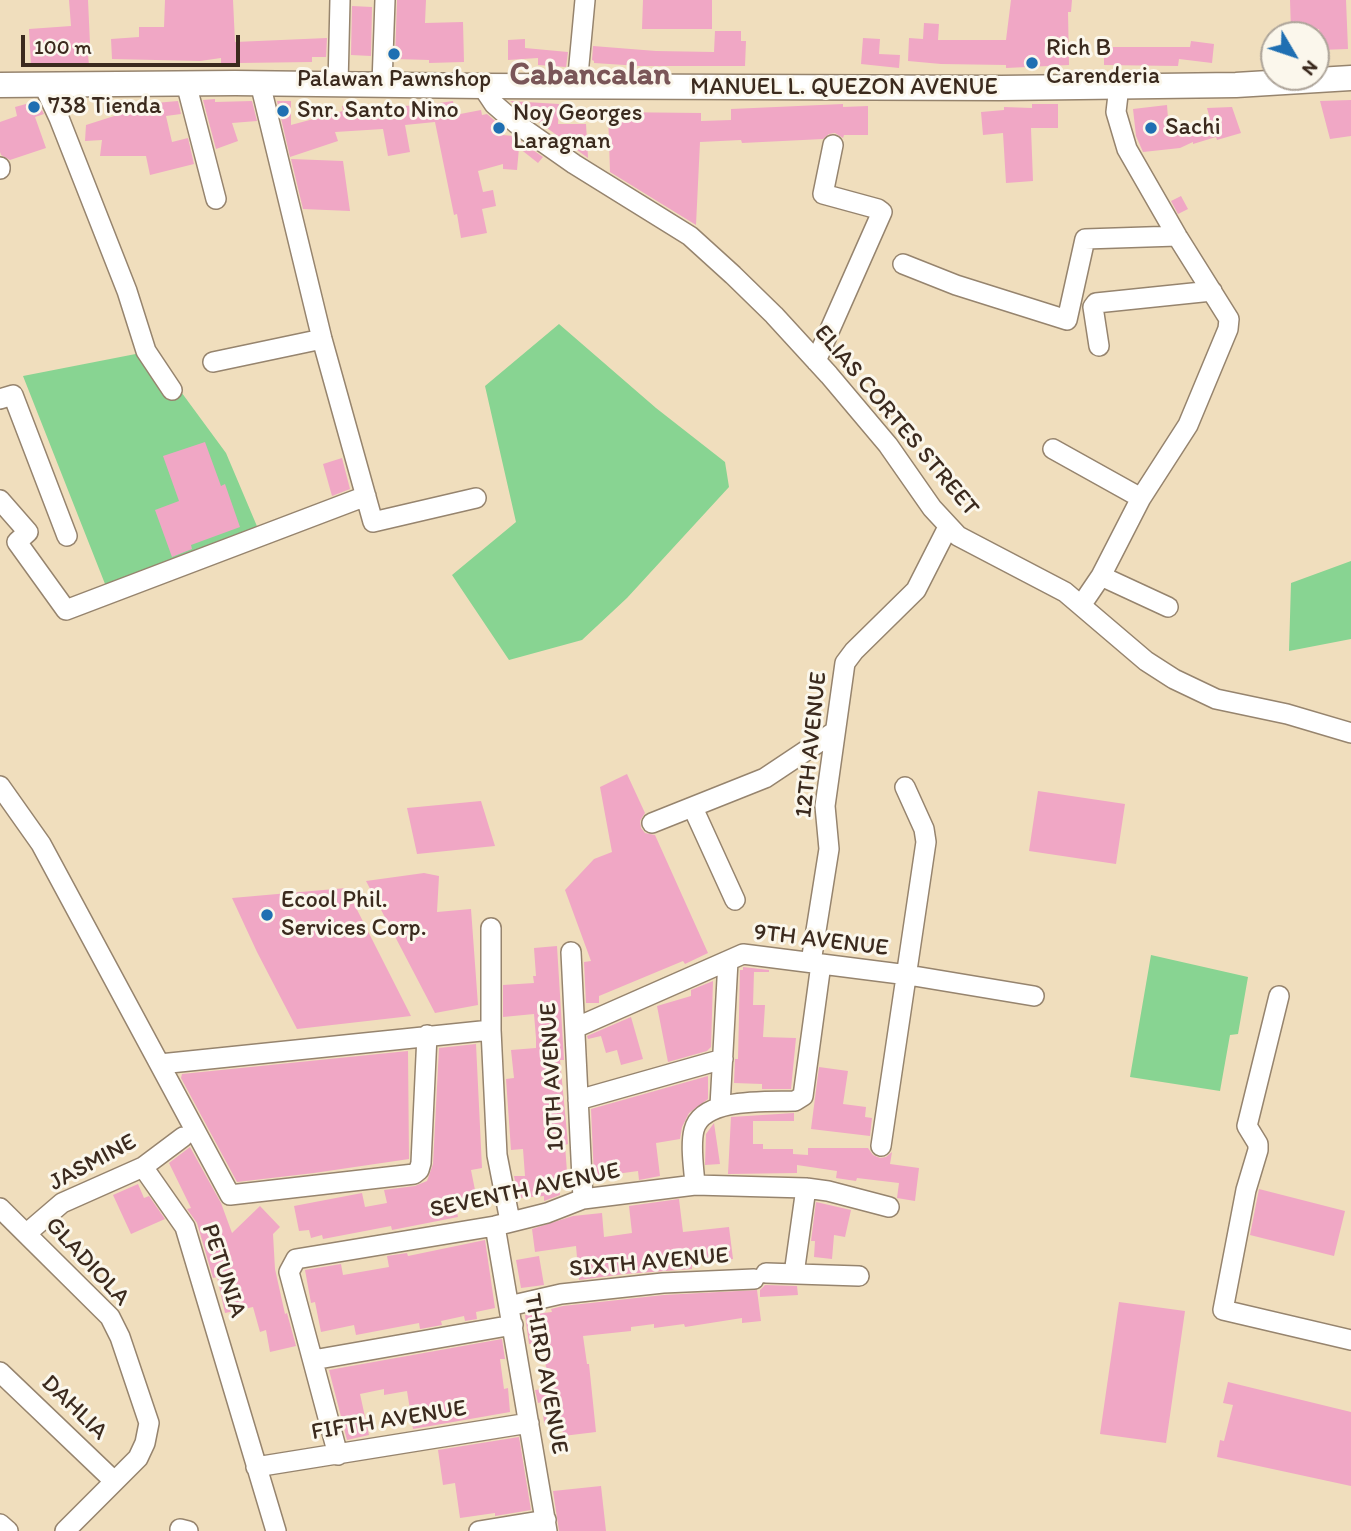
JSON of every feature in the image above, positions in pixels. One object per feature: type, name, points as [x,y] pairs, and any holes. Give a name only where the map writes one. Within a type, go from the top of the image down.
[{"type":"main road","name":"MANUEL L. QUEZON AVENUE","points":[[0,85],[260,83],[891,88],[1236,85],[1351,78]]},
{"type":"street","points":[[338,85],[340,0]]},
{"type":"street","points":[[382,84],[385,0]]},
{"type":"street","points":[[578,86],[585,0]]},
{"type":"street","points":[[186,83],[216,199]]},
{"type":"street","points":[[260,83],[322,340],[373,522],[477,498]]},
{"type":"street","points":[[43,84],[127,291],[146,351],[172,390]]},
{"type":"street","name":"ELIAS CORTES STREET","points":[[482,86],[494,104],[517,124],[705,248],[774,315],[816,361],[888,445],[948,527],[958,536],[1049,582],[1082,604],[1146,661],[1195,689],[1216,699],[1287,714],[1351,733]]},
{"type":"street","points":[[1082,604],[1101,576],[1142,498],[1188,425],[1228,329],[1229,319],[1177,236],[1124,142],[1116,112],[1119,86]]},
{"type":"street","points":[[816,361],[882,212],[823,194],[833,145]]},
{"type":"street","points":[[903,264],[956,285],[1057,318],[1085,239],[1177,236]]},
{"type":"street","points":[[1099,346],[1094,307],[1096,303],[1212,291]]},
{"type":"street","points":[[213,362],[322,340]]},
{"type":"street","points":[[0,399],[13,395],[67,536]]},
{"type":"street","points":[[1053,449],[1142,498]]},
{"type":"street","points":[[0,500],[28,532],[17,542],[66,610],[366,496]]},
{"type":"street","name":"12TH AVENUE","points":[[720,1106],[795,1101],[803,1096],[829,849],[825,806],[846,661],[916,590],[948,527]]},
{"type":"street","points":[[1101,576],[1168,607]]},
{"type":"street","points":[[652,823],[765,778],[834,732]]},
{"type":"street","points":[[0,786],[41,844],[230,1195],[414,1174],[421,1163],[427,1035]]},
{"type":"street","points":[[881,1146],[926,842],[924,828],[905,787]]},
{"type":"street","points":[[693,808],[734,900]]},
{"type":"street","name":"THIRD AVENUE","points":[[491,928],[491,1030],[497,1155],[511,1316],[547,1526]]},
{"type":"street","name":"10TH AVENUE","points":[[570,952],[583,1199]]},
{"type":"street","name":"9TH AVENUE","points":[[575,1028],[743,954],[908,975],[1034,996]]},
{"type":"street","points":[[695,1185],[693,1132],[703,1115],[720,1106],[729,961]]},
{"type":"street","points":[[1279,996],[1247,1126],[1258,1144],[1258,1150],[1247,1190],[1223,1310],[1351,1340]]},
{"type":"street","points":[[160,1064],[491,1030]]},
{"type":"street","points":[[578,1100],[723,1059]]},
{"type":"street","name":"JASMINE","points":[[27,1233],[62,1203],[143,1167],[183,1137]]},
{"type":"street","name":"PETUNIA","points":[[143,1167],[185,1227],[276,1531]]},
{"type":"street","name":"SEVENTH AVENUE","points":[[313,1360],[289,1272],[296,1259],[503,1223],[547,1213],[583,1199],[695,1185],[806,1188],[828,1191],[889,1208]]},
{"type":"street","points":[[794,1274],[806,1188]]},
{"type":"street","name":"GLADIOLA","points":[[0,1208],[110,1317],[120,1337],[149,1423],[145,1443],[138,1458],[113,1480],[65,1531]]},
{"type":"street","name":"SIXTH AVENUE","points":[[313,1360],[511,1316],[561,1294],[760,1276],[859,1276]]},
{"type":"street","points":[[313,1360],[338,1455]]},
{"type":"street","name":"DAHLIA","points":[[0,1372],[113,1480]]},
{"type":"street","name":"FIFTH AVENUE","points":[[256,1467],[529,1423]]},
{"type":"street","points":[[0,1524],[8,1531]]},
{"type":"street","points":[[479,1531],[547,1526]]},
{"type":"green space","points":[[559,324],[656,408],[725,462],[729,487],[627,598],[582,640],[509,660],[452,575],[516,522],[485,386]]},
{"type":"green space","points":[[151,351],[226,453],[259,531],[107,589],[23,376]]},
{"type":"green space","points":[[1351,561],[1351,639],[1289,651],[1291,583]]},
{"type":"green space","points":[[1151,955],[1248,977],[1238,1034],[1230,1035],[1220,1091],[1130,1077]]},
{"type":"building","points":[[69,0],[88,0],[89,65],[73,67],[72,63],[31,66],[29,29],[71,26]]},
{"type":"building","points":[[165,0],[233,0],[235,42],[327,38],[326,57],[312,57],[312,62],[239,63],[221,63],[221,58],[200,61],[112,59],[111,39],[139,37],[139,27],[164,27]]},
{"type":"building","points":[[397,0],[426,0],[425,23],[463,22],[464,62],[429,63],[429,60],[395,59]]},
{"type":"building","points":[[643,0],[712,0],[712,29],[642,29]]},
{"type":"building","points":[[1011,0],[1072,0],[1071,12],[1068,12],[1069,65],[1006,68],[1006,65],[908,61],[909,38],[923,39],[924,23],[939,24],[938,40],[1006,40]]},
{"type":"building","points":[[1290,0],[1346,0],[1348,49],[1330,50],[1330,21],[1291,21]]},
{"type":"building","points":[[352,6],[372,7],[371,56],[351,55]]},
{"type":"building","points":[[715,31],[741,31],[741,41],[746,41],[745,66],[640,66],[594,63],[592,60],[593,46],[714,52]]},
{"type":"building","points":[[863,38],[880,39],[879,54],[900,55],[899,68],[861,64]]},
{"type":"building","points":[[525,39],[525,48],[568,52],[566,67],[538,65],[538,58],[508,60],[508,40]]},
{"type":"building","points":[[1191,41],[1214,44],[1212,63],[1179,59],[1178,66],[1104,65],[1104,47],[1190,47]]},
{"type":"building","points":[[215,99],[215,102],[252,101],[257,121],[232,123],[238,141],[216,149],[203,100]]},
{"type":"building","points":[[1351,100],[1351,136],[1330,139],[1320,101]]},
{"type":"building","points":[[37,101],[44,114],[35,117],[46,148],[10,160],[1,155],[0,122],[17,116],[15,107]]},
{"type":"building","points":[[178,101],[181,114],[166,116],[172,142],[188,138],[194,164],[150,175],[146,156],[100,156],[102,140],[85,141],[86,125],[155,103]]},
{"type":"building","points":[[277,101],[291,101],[291,125],[343,111],[342,106],[378,104],[378,108],[453,101],[455,115],[481,110],[482,115],[487,114],[501,126],[503,135],[513,136],[543,157],[538,163],[519,148],[517,170],[503,169],[503,164],[478,171],[483,192],[493,190],[496,206],[482,209],[487,233],[461,238],[435,122],[405,125],[410,152],[388,156],[383,129],[335,132],[338,141],[290,157]]},
{"type":"building","points":[[510,101],[559,104],[558,124],[586,124],[588,158]]},
{"type":"building","points":[[843,104],[843,107],[868,106],[868,135],[844,135],[843,138],[835,133],[823,139],[700,142],[696,225],[610,172],[608,112],[701,113],[701,121],[731,120],[731,109]]},
{"type":"building","points":[[1032,104],[1058,104],[1058,128],[1031,128],[1033,181],[1006,183],[1003,133],[983,135],[981,112],[1004,110],[1004,107],[1032,108]]},
{"type":"building","points":[[1167,105],[1169,132],[1210,119],[1207,108],[1232,107],[1241,133],[1217,140],[1216,137],[1193,142],[1180,148],[1143,152],[1136,136],[1133,109]]},
{"type":"building","points":[[291,159],[343,161],[350,211],[303,209]]},
{"type":"building","points":[[1181,196],[1188,209],[1178,214],[1171,201]]},
{"type":"building","points":[[205,442],[221,486],[225,484],[240,527],[191,545],[192,549],[172,557],[155,510],[179,501],[163,456]]},
{"type":"building","points":[[342,458],[350,489],[332,496],[323,464]]},
{"type":"building","points":[[627,774],[645,813],[640,821],[641,828],[645,833],[655,835],[708,953],[599,996],[599,1003],[586,1003],[584,962],[591,961],[565,890],[594,859],[612,852],[600,787]]},
{"type":"building","points":[[1038,791],[1125,804],[1116,864],[1029,851]]},
{"type":"building","points":[[481,801],[495,846],[417,854],[407,808]]},
{"type":"building","points":[[424,873],[439,876],[437,912],[471,909],[478,1005],[435,1013],[366,881]]},
{"type":"building","points":[[346,888],[411,1016],[297,1029],[232,898]]},
{"type":"building","points":[[557,946],[564,1060],[560,1060],[568,1144],[565,1145],[567,1172],[558,1173],[560,1195],[544,1201],[544,1196],[518,1198],[514,1176],[525,1176],[523,1149],[511,1150],[506,1079],[514,1078],[511,1050],[536,1048],[534,1014],[503,1017],[503,985],[534,983],[534,948]]},
{"type":"building","points":[[743,967],[769,970],[754,972],[753,1005],[765,1005],[763,1037],[796,1038],[791,1089],[762,1089],[762,1084],[734,1083],[735,1059],[738,1059],[740,970],[743,970]]},
{"type":"building","points":[[713,981],[711,1047],[707,1051],[668,1062],[657,1006],[691,996],[691,990]]},
{"type":"building","points":[[631,1017],[643,1059],[621,1065],[617,1050],[606,1053],[601,1036],[588,1039],[587,1036]]},
{"type":"building","points":[[476,1044],[482,1168],[471,1170],[477,1200],[455,1204],[458,1217],[392,1230],[391,1226],[323,1239],[322,1235],[311,1238],[309,1230],[299,1231],[294,1206],[362,1193],[365,1207],[387,1203],[384,1190],[415,1186],[427,1181],[433,1164],[439,1048]]},
{"type":"building","points":[[408,1051],[409,1159],[314,1173],[237,1182],[181,1078],[182,1074]]},
{"type":"building","points":[[819,1067],[848,1071],[843,1104],[866,1107],[865,1117],[872,1118],[870,1136],[811,1129]]},
{"type":"building","points":[[708,1076],[708,1099],[689,1113],[680,1139],[656,1143],[660,1176],[639,1180],[638,1171],[594,1177],[591,1109]]},
{"type":"building","points":[[794,1113],[794,1121],[753,1121],[753,1144],[763,1144],[763,1149],[793,1149],[793,1154],[808,1155],[808,1148],[868,1148],[873,1155],[880,1158],[892,1152],[890,1164],[919,1168],[915,1201],[897,1198],[899,1183],[836,1178],[837,1171],[797,1165],[797,1173],[728,1174],[731,1117]]},
{"type":"building","points":[[714,1123],[720,1164],[705,1165],[706,1134]]},
{"type":"building","points":[[190,1147],[221,1203],[232,1233],[260,1206],[280,1227],[273,1234],[275,1269],[285,1314],[287,1313],[296,1346],[270,1352],[266,1330],[260,1332],[253,1307],[225,1313],[217,1277],[213,1278],[197,1223],[187,1209],[191,1208],[169,1163]]},
{"type":"building","points":[[138,1184],[144,1198],[149,1196],[165,1219],[131,1234],[113,1195]]},
{"type":"building","points":[[1259,1189],[1345,1211],[1334,1256],[1250,1235]]},
{"type":"building","points":[[679,1199],[683,1232],[729,1227],[733,1259],[692,1263],[692,1269],[579,1280],[576,1246],[535,1252],[532,1229],[573,1216],[602,1213],[604,1237],[632,1233],[629,1206]]},
{"type":"building","points":[[816,1202],[851,1210],[845,1237],[834,1235],[832,1259],[814,1257],[815,1241],[811,1241]]},
{"type":"building","points":[[485,1240],[495,1308],[476,1312],[477,1319],[465,1321],[464,1316],[441,1321],[442,1325],[420,1329],[419,1323],[356,1335],[354,1325],[321,1332],[315,1302],[311,1303],[305,1270],[341,1264],[343,1275],[389,1267],[387,1256],[407,1253],[408,1256]]},
{"type":"building","points":[[539,1256],[544,1285],[521,1288],[516,1260]]},
{"type":"building","points":[[765,1285],[797,1286],[798,1295],[760,1297],[760,1290]]},
{"type":"building","points":[[757,1290],[761,1321],[742,1323],[742,1318],[685,1327],[684,1324],[654,1328],[654,1324],[631,1327],[631,1331],[583,1336],[589,1364],[596,1432],[563,1436],[561,1421],[544,1423],[542,1402],[538,1403],[535,1390],[543,1389],[542,1376],[547,1376],[543,1342],[529,1344],[525,1315],[552,1312],[551,1309],[563,1306],[664,1295]]},
{"type":"building","points":[[1119,1302],[1185,1311],[1166,1443],[1100,1434]]},
{"type":"building","points":[[502,1339],[505,1359],[500,1359],[504,1389],[508,1388],[510,1412],[413,1429],[407,1391],[384,1395],[384,1389],[360,1394],[369,1435],[347,1440],[329,1370]]},
{"type":"building","points":[[1228,1382],[1351,1412],[1351,1486],[1217,1457],[1220,1440],[1224,1441],[1233,1405],[1223,1403]]},
{"type":"building","points":[[519,1437],[531,1510],[460,1518],[455,1483],[443,1485],[438,1450]]},
{"type":"building","points":[[601,1486],[606,1531],[559,1531],[553,1491]]},
{"type":"place","name":"Palawan Pawnshop","points":[[394,54]]},
{"type":"place","name":"Rich B Carenderia","points":[[1032,63]]},
{"type":"place","name":"738 Tienda","points":[[34,107]]},
{"type":"place","name":"Snr. Santo Nino","points":[[283,111]]},
{"type":"place","name":"Noy Georges Laragnan","points":[[499,128]]},
{"type":"place","name":"Sachi","points":[[1151,128]]},
{"type":"place","name":"Ecool Phil. Services Corp.","points":[[267,915]]},
{"type":"district","name":"Cabancalan","points":[[590,76]]}]
